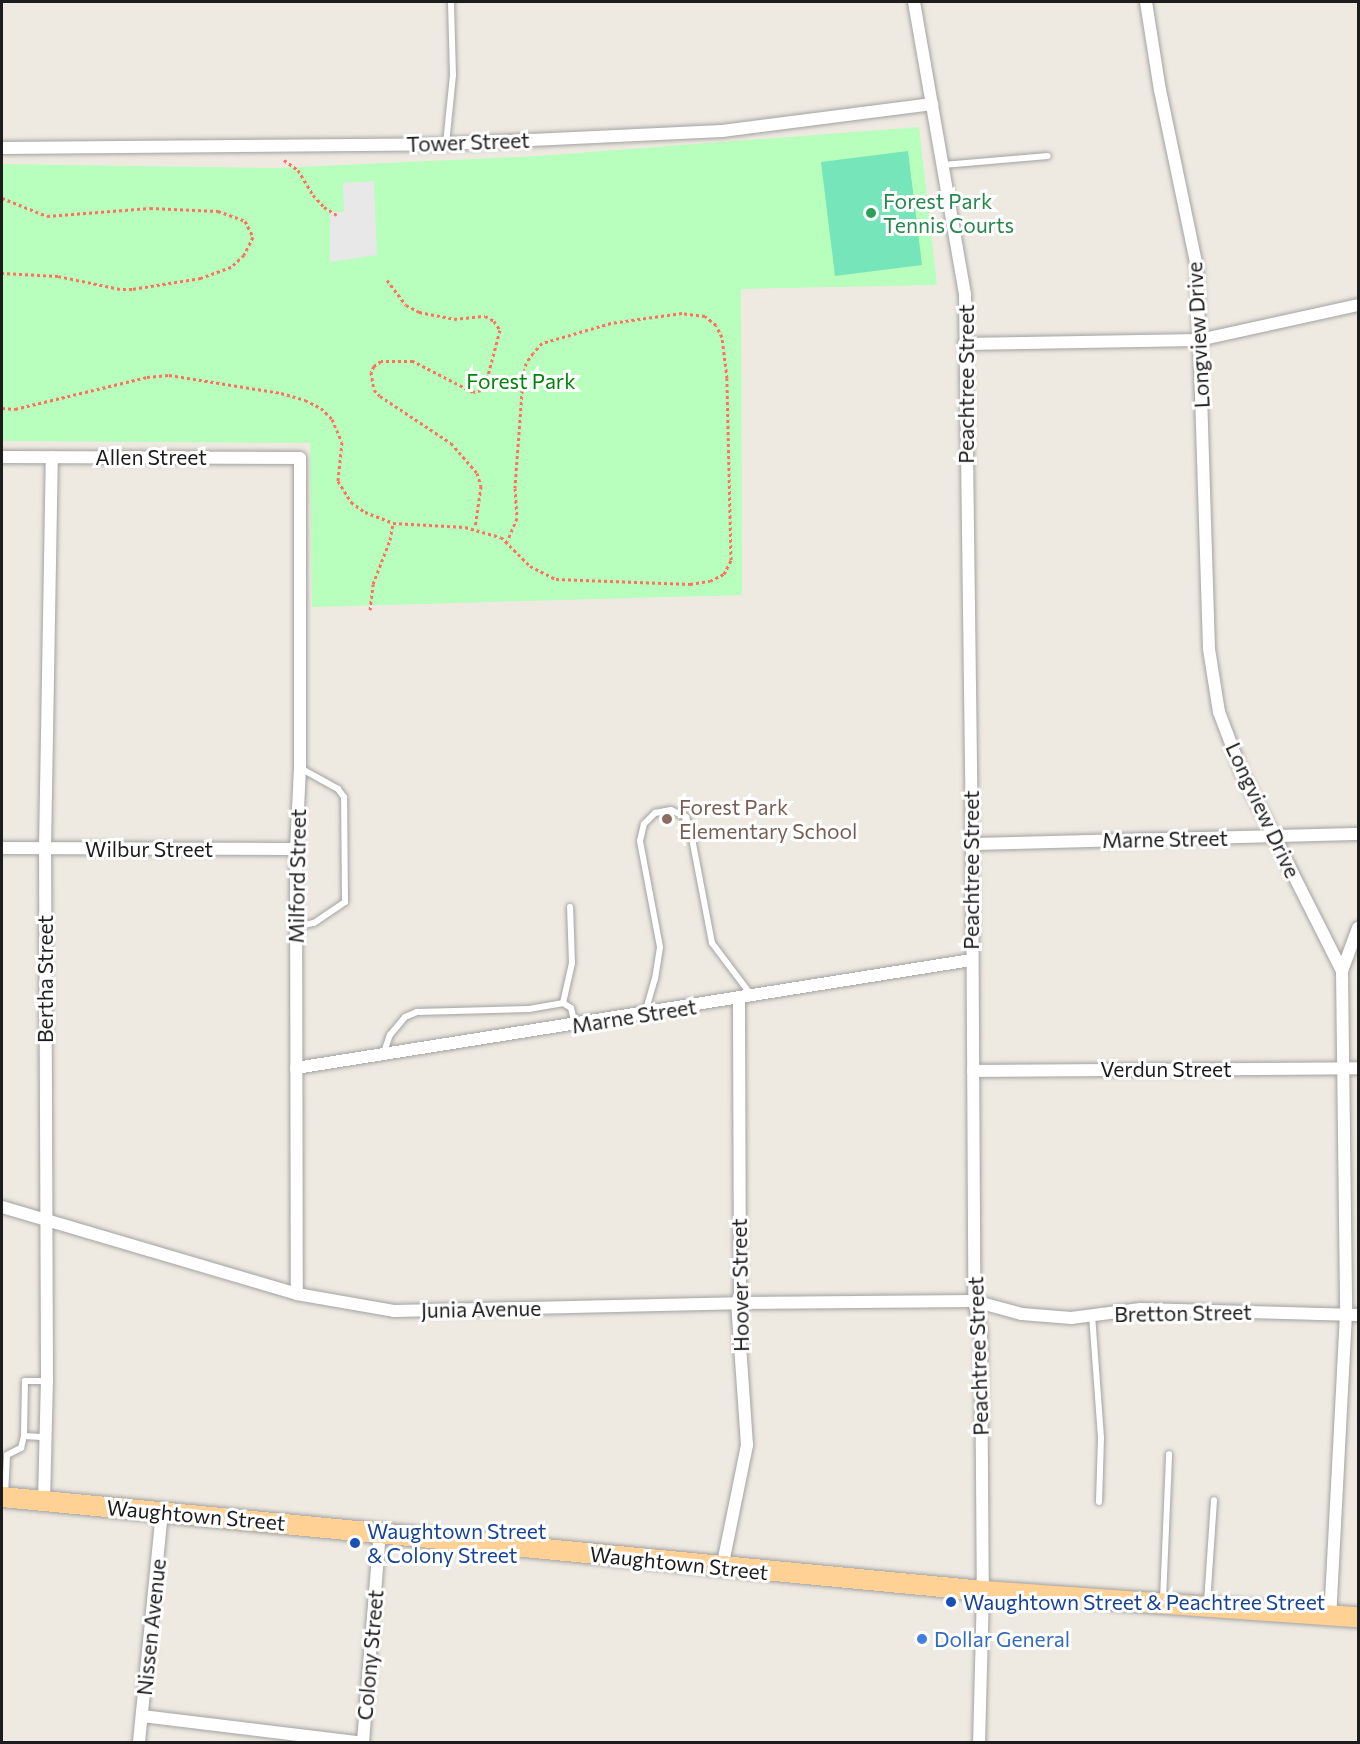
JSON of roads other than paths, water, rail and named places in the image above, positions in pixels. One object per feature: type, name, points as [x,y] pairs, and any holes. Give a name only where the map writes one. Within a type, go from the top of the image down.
[{"type":"main road","name":"Waughtown Street","points":[[3,1498],[162,1511],[722,1568],[983,1591],[1359,1617]]},
{"type":"street","name":"Peachtree Street","points":[[914,2],[965,294],[972,844],[974,1301],[981,1330],[983,1591],[979,1743]]},
{"type":"street","name":"Longview Drive","points":[[1146,2],[1160,90],[1197,267],[1209,649],[1219,712],[1242,773],[1342,971],[1352,1314],[1330,1615]]},
{"type":"street","name":"Tower Street","points":[[2,148],[446,144],[722,131],[932,104]]},
{"type":"street","points":[[964,344],[1199,340],[1359,305]]},
{"type":"street","name":"Allen Street","points":[[2,457],[300,458]]},
{"type":"street","name":"Bertha Street","points":[[44,1501],[46,1437],[45,848],[52,457]]},
{"type":"street","name":"Milford Street","points":[[297,1294],[296,849],[300,768],[300,458]]},
{"type":"street","name":"Marne Street","points":[[972,844],[1359,834]]},
{"type":"street","name":"Wilbur Street","points":[[2,848],[296,849]]},
{"type":"street","points":[[1342,971],[1359,928]]},
{"type":"street","name":"Marne Street","points":[[296,1068],[752,997],[971,960]]},
{"type":"street","name":"Hoover Street","points":[[722,1568],[747,1445],[737,1303],[740,1294],[739,999]]},
{"type":"street","name":"Verdun Street","points":[[973,1071],[1359,1068]]},
{"type":"street","name":"Junia Avenue","points":[[2,1207],[46,1218],[297,1294],[394,1311],[737,1303],[974,1301]]},
{"type":"street","name":"Bretton Street","points":[[974,1301],[1022,1314],[1071,1318],[1140,1309],[1352,1314]]},
{"type":"street","name":"Nissen Avenue","points":[[139,1743],[162,1511]]},
{"type":"street","name":"Colony Street","points":[[363,1743],[380,1532]]},
{"type":"street","name":"Colony Street","points":[[142,1716],[356,1743]]},
{"type":"lane","points":[[446,144],[453,75],[451,2]]},
{"type":"lane","points":[[943,165],[1048,156]]},
{"type":"lane","points":[[296,927],[314,923],[345,902],[344,797],[338,789],[300,768]]},
{"type":"lane","points":[[644,1014],[655,979],[660,947],[640,842],[644,824],[655,813],[672,810],[686,817],[692,833],[712,944],[752,997]]},
{"type":"lane","points":[[563,1004],[572,963],[570,907]]},
{"type":"lane","points":[[383,1056],[390,1035],[405,1017],[417,1012],[439,1009],[529,1009],[563,1004],[571,1008],[576,1025]]},
{"type":"lane","points":[[1092,1315],[1101,1438],[1099,1502]]},
{"type":"lane","points":[[3,1498],[7,1455],[21,1448],[24,1436],[25,1381],[46,1381]]},
{"type":"lane","points":[[24,1436],[46,1437]]},
{"type":"lane","points":[[1163,1604],[1169,1454]]},
{"type":"lane","points":[[1207,1606],[1214,1500]]},
{"type":"place","name":"Forest Park Tennis Courts","points":[[871,213]]},
{"type":"place","name":"Forest Park Elementary School","points":[[667,819]]},
{"type":"place","name":"Waughtown Street & Colony Street","points":[[355,1543]]},
{"type":"place","name":"Waughtown Street & Peachtree Street","points":[[951,1602]]},
{"type":"place","name":"Dollar General","points":[[922,1639]]},
{"type":"park label","name":"Forest Park","points":[[521,381]]}]
